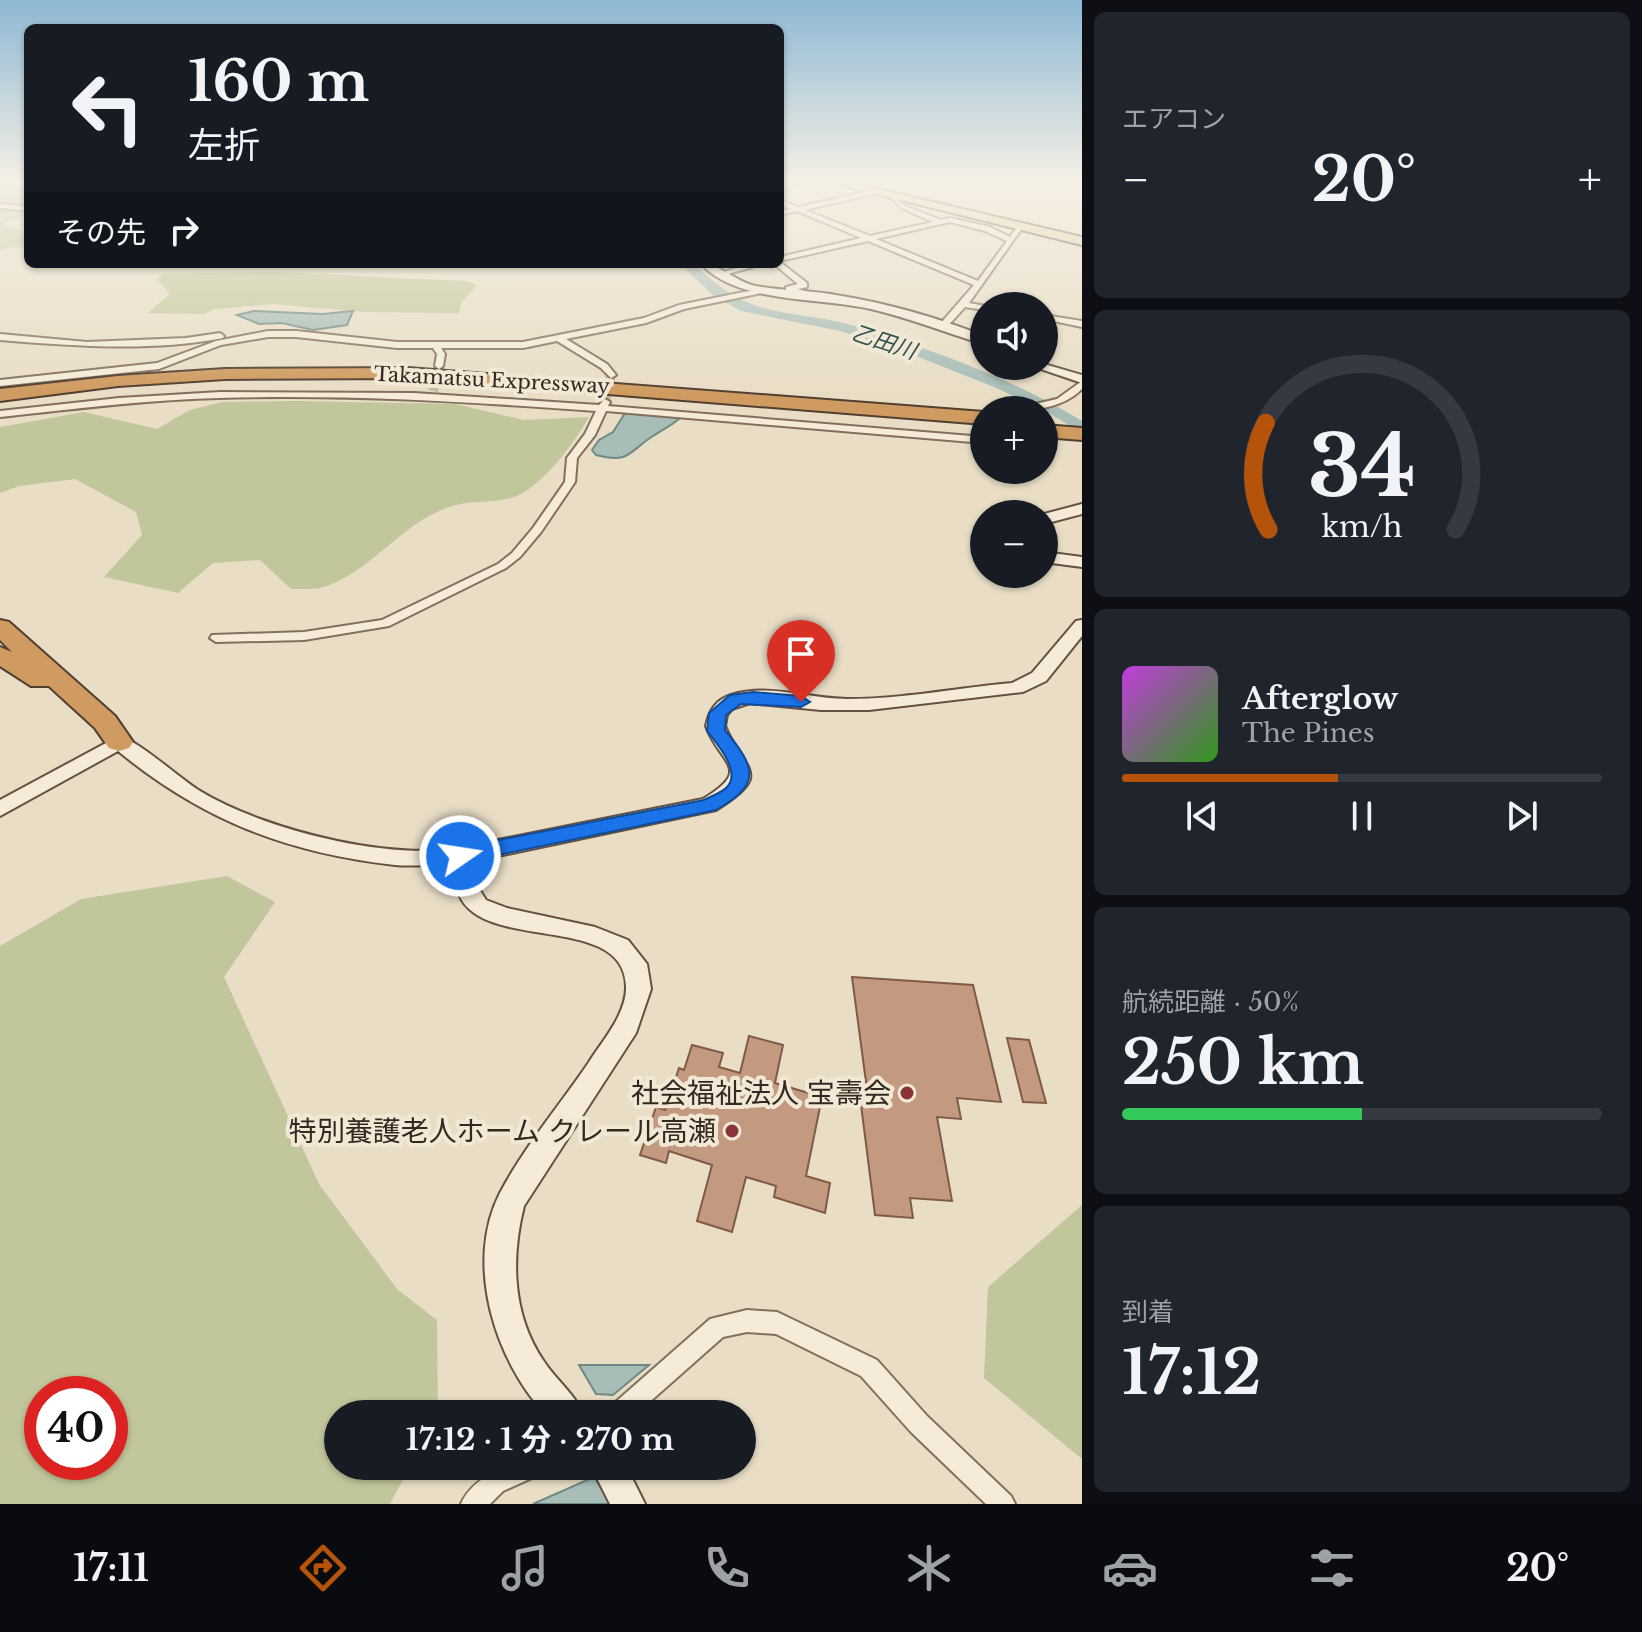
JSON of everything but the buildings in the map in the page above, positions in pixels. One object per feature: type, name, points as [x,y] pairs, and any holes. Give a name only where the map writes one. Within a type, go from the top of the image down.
[{"type":"highway","name":"Takamatsu Expressway","points":[[0,395],[118,381],[225,374],[408,373],[970,417]]},
{"type":"highway","name":"Takamatsu Expressway","points":[[0,402],[170,384],[364,381],[590,392],[970,425]]},
{"type":"highway","points":[[0,627],[105,722],[119,742]]},
{"type":"highway","points":[[0,655],[42,681],[119,742]]},
{"type":"street","points":[[784,260],[816,252]]},
{"type":"street","points":[[903,252],[979,284]]},
{"type":"street","points":[[943,326],[1001,252]]},
{"type":"street","points":[[784,266],[804,285],[789,289],[868,306],[970,335]]},
{"type":"street","points":[[710,268],[718,275],[759,291]]},
{"type":"street","points":[[718,275],[744,268]]},
{"type":"street","points":[[0,337],[87,345],[170,343],[232,334],[268,334],[436,346],[508,347],[646,320],[682,307],[759,291],[805,294]]},
{"type":"street","points":[[963,304],[970,305]]},
{"type":"street","points":[[1058,320],[1082,324]]},
{"type":"street","points":[[0,383],[159,366],[219,343],[268,334]]},
{"type":"street","points":[[558,338],[604,366],[611,375]]},
{"type":"street","points":[[436,346],[441,354],[439,366]]},
{"type":"street","points":[[1058,372],[1081,378],[1076,391],[1058,399]]},
{"type":"street","points":[[0,414],[119,401],[220,395],[432,394],[603,405],[970,439]]},
{"type":"street","points":[[216,638],[304,636],[371,626],[401,616],[502,566],[537,530],[570,482],[572,458],[590,435],[603,405]]},
{"type":"street","points":[[1058,515],[1082,509]]},
{"type":"street","points":[[1058,559],[1082,562]]},
{"type":"street","points":[[0,809],[119,742],[154,771],[189,794],[251,824],[338,849],[399,858],[453,856],[468,859],[478,852],[709,805],[726,797],[735,791],[740,768],[736,756],[722,741],[715,724],[718,713],[736,699],[771,698],[846,705],[1016,688],[1045,672],[1082,625]]},
{"type":"street","points":[[468,859],[465,884],[478,906],[618,944],[637,967],[640,978],[636,1008],[627,1026],[511,1201],[503,1227],[498,1258],[509,1327],[552,1400]]},
{"type":"street","points":[[635,1400],[718,1327],[747,1321],[777,1323],[869,1368],[919,1424],[1003,1504]]},
{"type":"street","points":[[473,1504],[502,1480]]},
{"type":"street","points":[[615,1480],[628,1504]]},
{"type":"green space","points":[[274,272],[466,281],[477,285],[461,303],[459,313],[364,312],[273,304],[215,309],[204,314],[148,313],[170,294],[157,280],[163,274]]},
{"type":"green space","points":[[222,402],[455,404],[524,420],[589,417],[561,457],[526,491],[508,499],[458,504],[432,514],[360,568],[319,588],[291,589],[260,560],[213,563],[178,593],[104,577],[142,535],[136,512],[75,479],[19,486],[0,493],[0,427],[84,412],[157,429],[190,410]]},
{"type":"green space","points":[[227,876],[275,902],[224,977],[319,1184],[397,1289],[437,1320],[438,1400],[324,1400],[324,1480],[403,1480],[390,1504],[0,1504],[0,946],[81,899]]},
{"type":"green space","points":[[1082,1205],[1082,1459],[984,1378],[988,1287]]},
{"type":"water","points":[[254,311],[323,314],[353,311],[347,325],[313,330],[282,323],[259,324],[237,315]]},
{"type":"water","points":[[625,413],[680,418],[628,455],[616,458],[596,455],[592,450],[599,440],[613,432]]},
{"type":"water","points":[[579,1365],[649,1365],[613,1395],[596,1394]]},
{"type":"water","points":[[587,1480],[596,1480],[611,1504],[533,1504]]},
{"type":"waterway","name":"乙田川","points":[[691,268],[736,304],[768,315],[852,330],[941,360],[1028,397],[1082,428]]},
{"type":"tunnel","points":[[433,391],[439,366]]},
{"type":"tunnel","points":[[605,401],[611,375]]},
{"type":"place","name":"社会福祉法人 宝壽会","points":[[907,1093]]},
{"type":"place","name":"特別養護老人ホーム クレール高瀬","points":[[732,1131]]},
{"type":"route","points":[[460,856],[468,859],[478,852],[709,805],[735,791],[740,779],[736,756],[716,731],[718,713],[736,699],[753,697],[801,702]]}]
